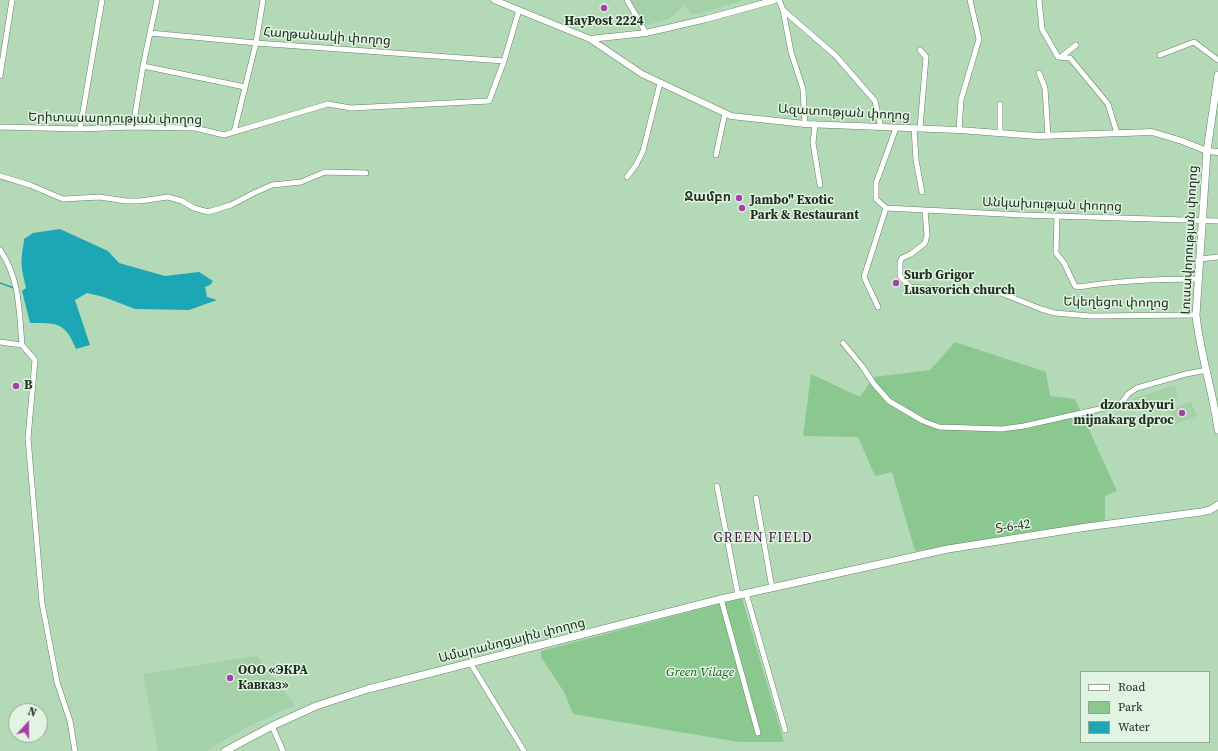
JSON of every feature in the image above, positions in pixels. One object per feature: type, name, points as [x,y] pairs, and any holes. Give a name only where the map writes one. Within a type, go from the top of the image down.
[{"type":"main road","name":"Լուսավորության փողոց","points":[[1218,75],[1207,151],[1196,315],[1199,340],[1215,404],[1218,430]]},
{"type":"main road","name":"Տ-6-42","points":[[814,579],[948,549],[1087,527],[1200,512],[1210,510],[1218,505]]},
{"type":"main road","name":"Ամարանոցային փողոց","points":[[225,751],[272,726],[316,706],[368,689],[471,664],[721,599],[814,579]]},
{"type":"street","points":[[0,76],[12,0]]},
{"type":"street","points":[[80,129],[102,0]]},
{"type":"street","points":[[133,128],[143,66],[157,0]]},
{"type":"street","points":[[234,132],[256,43],[263,0]]},
{"type":"street","name":"Ազատության փողոց","points":[[494,0],[590,39],[642,74],[731,116],[805,124],[881,128],[920,128],[1048,136],[1152,132],[1182,140],[1207,151],[1218,152]]},
{"type":"street","points":[[627,0],[646,32]]},
{"type":"street","points":[[590,39],[646,32],[706,19],[775,0]]},
{"type":"street","points":[[779,0],[783,10],[791,52],[803,88],[805,124]]},
{"type":"street","points":[[959,130],[961,100],[979,39],[970,0]]},
{"type":"street","points":[[1039,0],[1042,29],[1058,57],[1070,58],[1108,104],[1117,133]]},
{"type":"street","points":[[504,61],[519,10]]},
{"type":"street","points":[[783,10],[836,56],[875,101],[881,128]]},
{"type":"street","name":"Հաղթանակի փողոց","points":[[150,33],[256,43],[504,61]]},
{"type":"street","points":[[1160,55],[1194,42],[1218,60]]},
{"type":"street","points":[[1061,57],[1076,45]]},
{"type":"street","points":[[920,50],[926,57],[920,128]]},
{"type":"street","name":"Երիտասարդության փողոց","points":[[0,127],[80,129],[195,128],[224,135],[328,104],[351,108],[489,101],[504,61]]},
{"type":"street","points":[[143,66],[188,74],[245,87]]},
{"type":"street","points":[[1039,73],[1045,88],[1048,136]]},
{"type":"street","points":[[627,177],[643,151],[660,82]]},
{"type":"street","points":[[1000,104],[1000,134]]},
{"type":"street","points":[[716,155],[725,113]]},
{"type":"street","points":[[815,124],[813,143],[820,185]]},
{"type":"street","points":[[878,307],[864,277],[886,208],[876,199],[876,183],[896,128]]},
{"type":"street","points":[[914,128],[916,160],[922,192]]},
{"type":"street","points":[[0,176],[30,185],[63,199],[100,197],[126,201],[140,201],[168,197],[208,212],[232,205],[272,185],[301,182],[325,172],[366,173]]},
{"type":"street","name":"Անկախության փողոց","points":[[886,208],[1057,216],[1218,221]]},
{"type":"street","name":"Եկեղեցու փողոց","points":[[925,210],[927,235],[925,243],[911,254],[902,258],[900,262],[900,276],[910,287],[1001,293],[1055,313],[1090,316],[1196,315]]},
{"type":"street","points":[[1057,216],[1056,253],[1064,263],[1075,286],[1080,287],[1125,280],[1156,278],[1199,279]]},
{"type":"street","points":[[0,250],[7,260],[16,282],[22,345],[35,360],[28,438],[42,603],[58,682],[70,721],[75,751]]},
{"type":"street","points":[[1200,259],[1218,257]]},
{"type":"street","points":[[0,342],[22,345]]},
{"type":"street","points":[[843,343],[888,401],[923,422],[939,427],[1002,429],[1024,426],[1117,405],[1123,401],[1128,394],[1137,388],[1186,374],[1207,370]]},
{"type":"street","points":[[717,486],[738,595]]},
{"type":"street","points":[[756,498],[772,588]]},
{"type":"street","points":[[746,594],[785,730]]},
{"type":"street","points":[[721,599],[758,733]]},
{"type":"street","points":[[471,664],[524,751]]},
{"type":"street","points":[[272,726],[283,751]]},
{"type":"shaded area","points":[[630,0],[742,1],[693,15],[684,6],[669,19],[646,25]]},
{"type":"shaded area","points":[[1175,385],[1178,397],[1136,409],[1132,399]]},
{"type":"shaded area","name":"dzoraxbyuri mijnakarg dproc","points":[[1191,402],[1197,416],[1173,425],[1168,410]]},
{"type":"shaded area","points":[[257,656],[295,705],[245,728],[206,751],[158,751],[143,674]]},
{"type":"green space","points":[[955,342],[1046,372],[1050,396],[1075,399],[1117,491],[1105,496],[1105,521],[915,551],[892,472],[875,476],[858,437],[803,436],[811,374],[860,397],[874,377],[930,370]]},
{"type":"green space","name":"Green Vilage","points":[[742,598],[784,742],[739,742],[573,714],[564,692],[541,657],[541,651]]},
{"type":"water","points":[[60,229],[108,251],[119,263],[165,276],[199,272],[213,281],[210,285],[205,287],[207,297],[217,300],[189,310],[135,309],[104,297],[87,293],[75,300],[90,345],[76,349],[68,334],[59,326],[47,323],[30,323],[22,291],[26,288],[22,272],[24,239],[33,233]]},
{"type":"waterway","points":[[0,283],[14,288]]},
{"type":"place","name":"HayPost 2224","points":[[604,8]]},
{"type":"place","name":"Ջամբո","points":[[739,198]]},
{"type":"place","name":"Jambo\" Exotic Park & Restaurant","points":[[742,208]]},
{"type":"place","name":"Surb Grigor Lusavorich church","points":[[896,283]]},
{"type":"place","name":"B","points":[[16,386]]},
{"type":"place","name":"dzoraxbyuri mijnakarg dproc","points":[[1182,413]]},
{"type":"place","name":"ООО «ЭКРА Кавказ»","points":[[230,678]]},
{"type":"district","name":"GREEN FIELD","points":[[763,538]]}]
